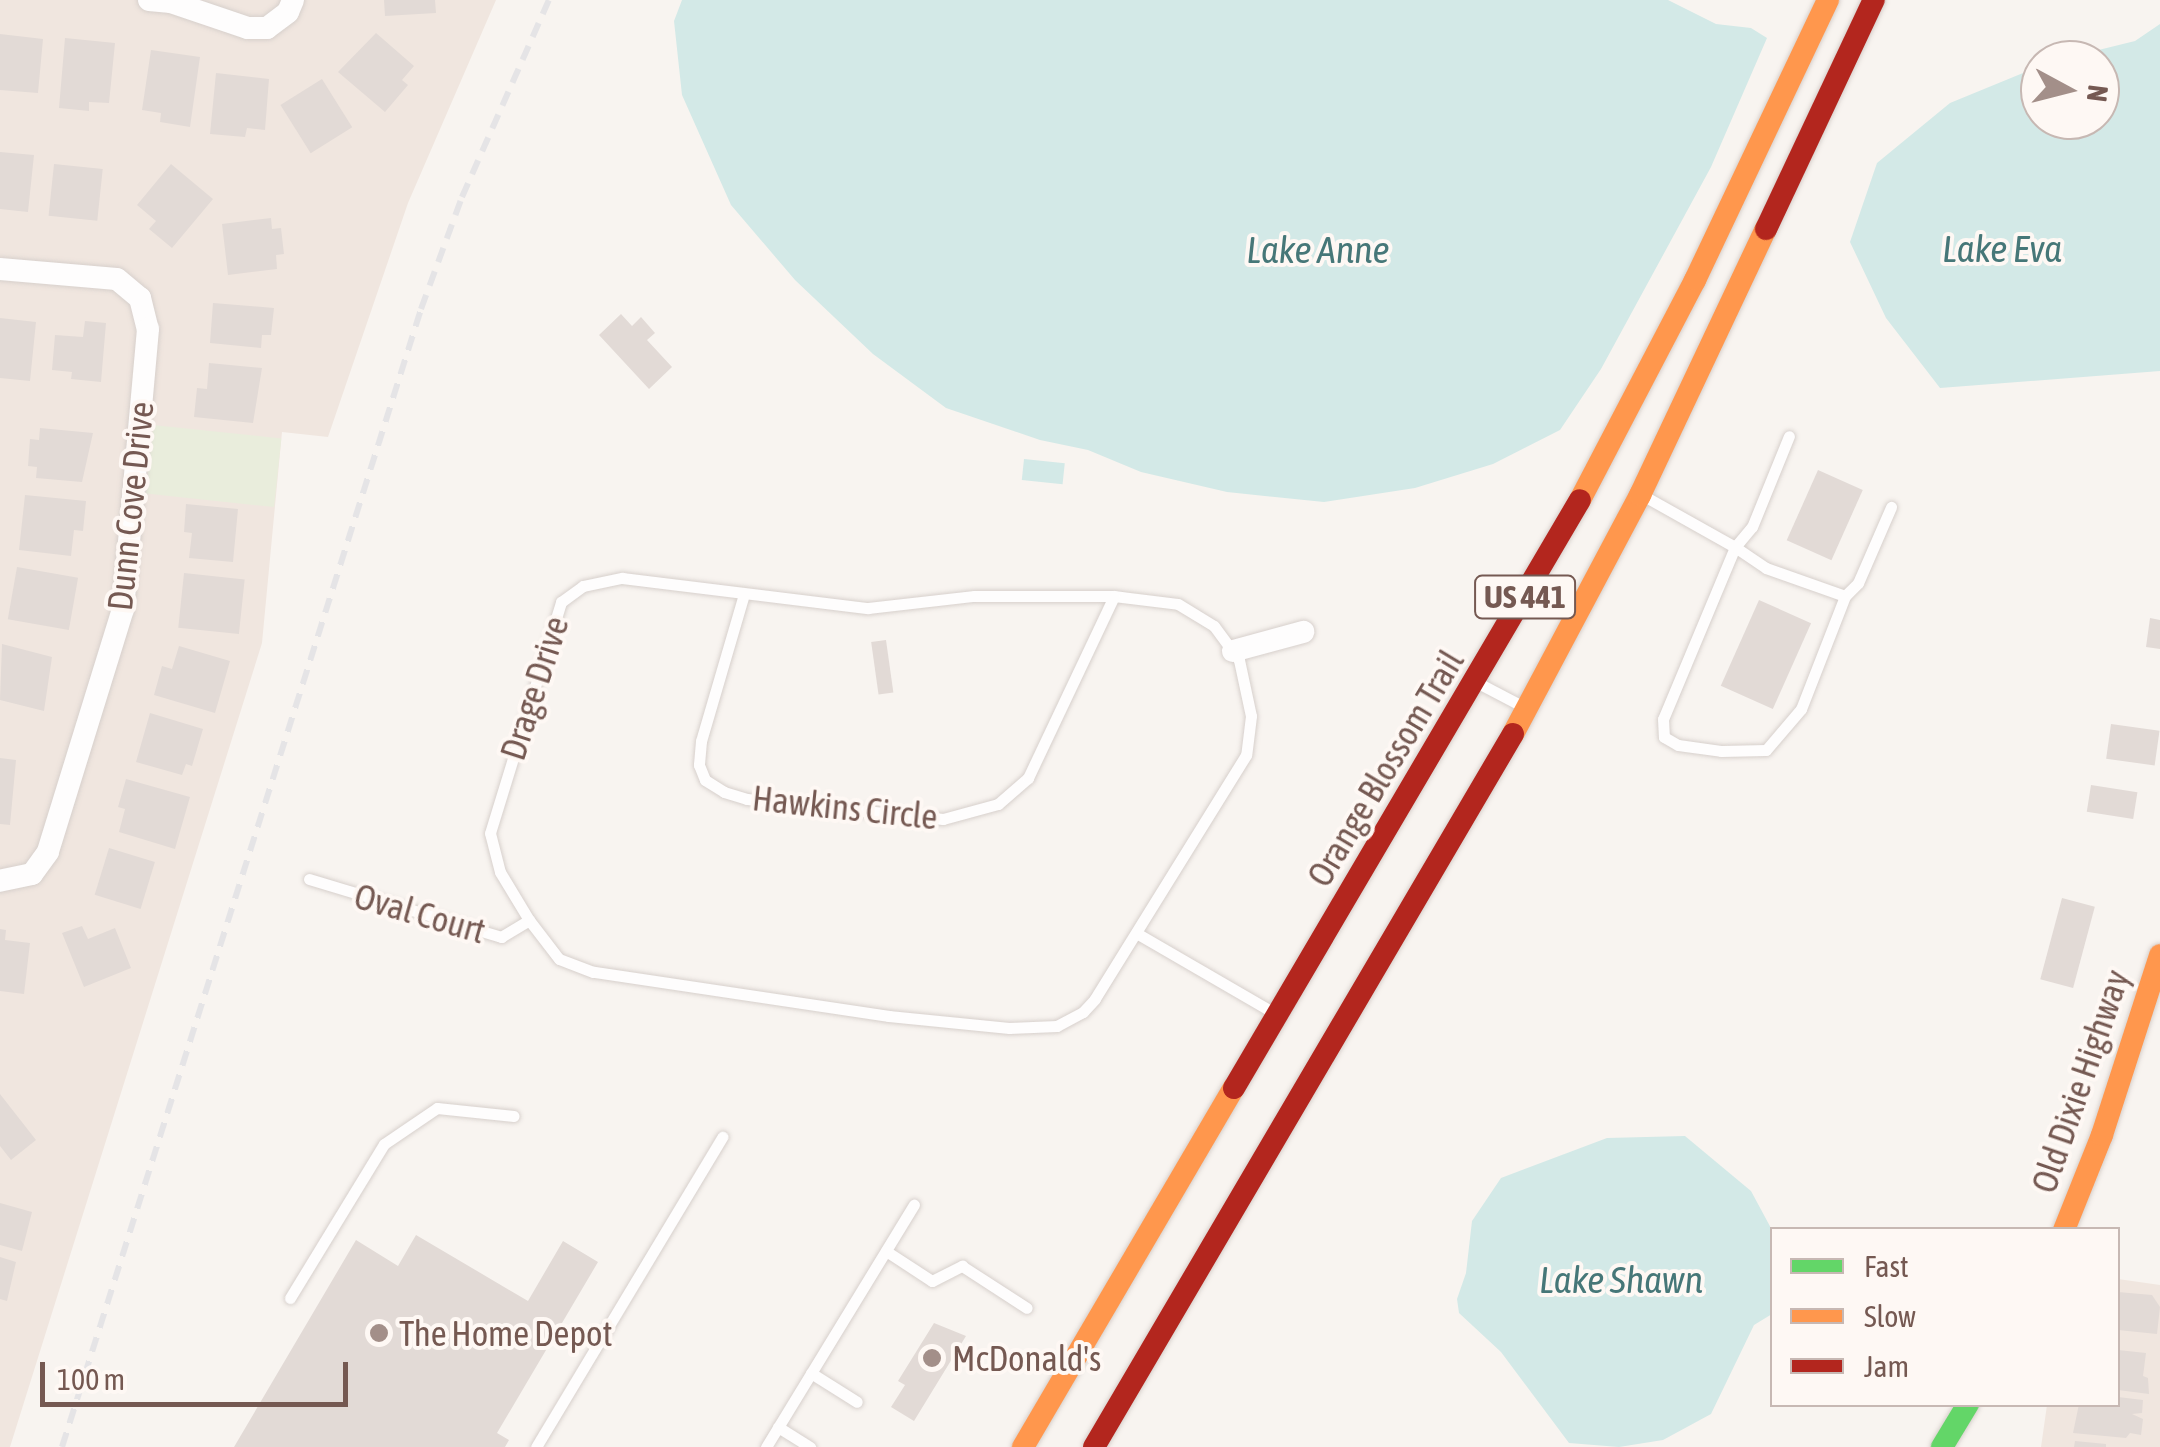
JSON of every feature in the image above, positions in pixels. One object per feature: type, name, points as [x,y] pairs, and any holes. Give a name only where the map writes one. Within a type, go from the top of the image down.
[{"type":"main road","name":"Orange Blossom Trail","points":[[1023,1447],[1477,682],[1657,356],[1828,0]]},
{"type":"main road","name":"US 441","points":[[1094,1447],[1528,709],[1640,494],[1874,0]]},
{"type":"main road","name":"Old Dixie Highway","points":[[2065,1227],[2102,1136],[2160,955]]},
{"type":"main road","points":[[1942,1447],[1966,1407]]},
{"type":"street","points":[[149,0],[171,2],[248,28],[267,28],[288,12],[293,0]]},
{"type":"street","name":"Dunn Cove Drive","points":[[0,269],[117,279],[140,298],[148,328],[122,609],[48,852],[32,874],[0,881]]},
{"type":"street","points":[[1233,651],[1303,632]]},
{"type":"lane","points":[[1790,436],[1752,527],[1735,547],[1662,719],[1664,737],[1678,745],[1752,752],[1774,746],[1801,709],[1846,596],[1858,583],[1891,507]]},
{"type":"lane","points":[[1640,494],[1766,568],[1846,596]]},
{"type":"lane","name":"Drage Drive","points":[[622,578],[744,594],[880,608],[974,596],[1114,596],[1178,604],[1214,626],[1233,651],[1250,701],[1246,755],[1138,934],[1084,1012],[1044,1029],[889,1016],[592,972],[559,958],[528,920],[500,872],[490,833],[561,602],[594,581],[622,578]]},
{"type":"lane","name":"Hawkins Circle","points":[[744,594],[701,742],[700,766],[705,780],[724,792],[747,799],[943,819],[998,804],[1028,778],[1114,596]]},
{"type":"lane","points":[[1477,682],[1528,709]]},
{"type":"lane","name":"Oval Court","points":[[309,880],[501,937],[528,920]]},
{"type":"lane","points":[[1138,934],[1279,1015]]},
{"type":"lane","points":[[290,1298],[384,1144],[437,1108],[514,1116]]},
{"type":"lane","points":[[536,1447],[722,1138]]},
{"type":"lane","points":[[766,1447],[914,1205]]},
{"type":"lane","points":[[886,1251],[932,1281],[962,1266],[1028,1308]]},
{"type":"lane","points":[[811,1373],[858,1402]]},
{"type":"lane","points":[[778,1427],[810,1447]]},
{"type":"shaded area","points":[[0,0],[496,0],[408,203],[328,437],[282,432],[262,643],[10,1447],[0,1447]]},
{"type":"shaded area","points":[[2120,1279],[2160,1285],[2160,1447],[2041,1447],[2047,1407],[2120,1407]]},
{"type":"green space","points":[[153,425],[281,438],[274,507],[146,494]]},
{"type":"water","name":"Lake Anne","points":[[682,0],[1668,0],[1716,24],[1751,28],[1767,38],[1711,167],[1601,369],[1560,430],[1493,464],[1415,488],[1324,502],[1227,492],[1141,472],[1088,450],[1040,440],[946,408],[873,354],[795,280],[731,205],[682,95],[674,21]]},
{"type":"water","name":"Lake Eva","points":[[2160,24],[2160,371],[1940,388],[1886,318],[1850,242],[1877,163],[1950,103],[2020,74],[2020,140],[2120,140],[2120,45],[2135,41]]},
{"type":"water","points":[[1024,459],[1065,463],[1063,484],[1022,480]]},
{"type":"water","name":"Lake Shawn","points":[[1685,1136],[1751,1191],[1770,1227],[1770,1315],[1754,1325],[1711,1414],[1663,1440],[1619,1447],[1569,1443],[1501,1352],[1459,1313],[1457,1299],[1466,1273],[1472,1221],[1501,1178],[1607,1138]]},
{"type":"building","points":[[384,0],[435,0],[436,13],[385,16]]},
{"type":"building","points":[[376,33],[414,66],[402,80],[408,85],[385,112],[338,72]]},
{"type":"building","points":[[0,34],[43,39],[38,93],[0,90]]},
{"type":"building","points":[[65,38],[115,43],[109,103],[89,102],[89,111],[59,108]]},
{"type":"building","points":[[151,50],[200,57],[190,127],[160,122],[161,113],[142,110]]},
{"type":"building","points":[[216,73],[269,79],[265,130],[247,128],[245,137],[210,134]]},
{"type":"building","points":[[322,79],[352,127],[311,153],[280,105]]},
{"type":"building","points":[[0,152],[34,155],[28,212],[0,209]]},
{"type":"building","points":[[54,164],[103,169],[97,221],[49,216]]},
{"type":"building","points":[[171,164],[213,199],[172,248],[149,229],[156,221],[137,205]]},
{"type":"building","points":[[271,218],[272,229],[281,228],[284,254],[276,255],[277,269],[228,275],[222,224]]},
{"type":"building","points":[[213,303],[274,308],[271,335],[262,335],[261,348],[210,343]]},
{"type":"building","points":[[621,314],[632,326],[641,317],[655,333],[647,340],[672,367],[649,389],[599,335]]},
{"type":"building","points":[[0,318],[36,322],[30,381],[0,378]]},
{"type":"building","points":[[85,321],[106,323],[101,382],[71,379],[72,372],[52,370],[55,335],[83,337]]},
{"type":"building","points":[[209,363],[262,368],[253,423],[194,417],[197,388],[207,389]]},
{"type":"building","points":[[40,428],[93,433],[82,482],[36,478],[37,467],[28,466],[30,439],[39,440]]},
{"type":"building","points":[[1818,470],[1863,490],[1831,560],[1787,540]]},
{"type":"building","points":[[25,495],[86,501],[83,531],[74,530],[71,556],[19,550]]},
{"type":"building","points":[[186,504],[238,509],[233,562],[189,558],[192,533],[184,532]]},
{"type":"building","points":[[17,567],[78,578],[69,630],[8,619]]},
{"type":"building","points":[[184,573],[245,579],[239,634],[178,628]]},
{"type":"building","points":[[1759,600],[1811,623],[1773,709],[1721,686]]},
{"type":"building","points":[[2150,618],[2160,620],[2160,649],[2146,647]]},
{"type":"building","points":[[886,640],[893,692],[879,695],[871,642]]},
{"type":"building","points":[[2,644],[52,657],[44,711],[0,700]]},
{"type":"building","points":[[179,646],[230,661],[215,713],[154,695],[162,666],[172,669]]},
{"type":"building","points":[[150,713],[203,729],[192,766],[186,764],[182,775],[136,762]]},
{"type":"building","points":[[2111,724],[2160,731],[2155,765],[2106,759]]},
{"type":"building","points":[[0,758],[16,760],[10,825],[0,824]]},
{"type":"building","points":[[126,779],[190,797],[175,849],[119,832],[125,809],[118,807]]},
{"type":"building","points":[[2091,785],[2137,792],[2133,819],[2087,812]]},
{"type":"building","points":[[109,848],[155,862],[141,909],[95,895]]},
{"type":"building","points":[[2062,898],[2095,907],[2073,988],[2040,979]]},
{"type":"building","points":[[82,926],[88,939],[115,928],[131,968],[84,987],[62,933]]},
{"type":"building","points":[[0,929],[6,930],[5,940],[30,943],[24,994],[0,991]]},
{"type":"building","points":[[0,1094],[36,1140],[11,1160],[0,1146]]},
{"type":"building","points":[[0,1203],[32,1212],[22,1251],[0,1245]]},
{"type":"building","name":"The Home Depot","points":[[416,1235],[528,1301],[563,1241],[598,1262],[497,1433],[509,1440],[505,1447],[234,1447],[356,1240],[398,1266]]},
{"type":"building","points":[[0,1257],[16,1262],[7,1301],[0,1299]]},
{"type":"building","points":[[2120,1292],[2152,1295],[2160,1307],[2157,1334],[2120,1330]]},
{"type":"building","name":"McDonald's","points":[[934,1323],[966,1336],[914,1421],[891,1407],[905,1385],[898,1381]]},
{"type":"building","points":[[2120,1350],[2146,1353],[2143,1376],[2148,1378],[2149,1394],[2120,1390]]},
{"type":"building","points":[[2120,1397],[2143,1400],[2142,1413],[2132,1414],[2143,1419],[2141,1435],[2130,1433],[2126,1438],[2073,1433],[2078,1407],[2120,1407]]},
{"type":"building","points":[[2075,1441],[2106,1444],[2106,1447],[2074,1447]]},
{"type":"railway","points":[[62,1447],[421,309],[462,197],[549,0]]},
{"type":"traffic: fast","points":[[1942,1447],[1966,1407]]},
{"type":"traffic: slow","points":[[1580,500],[1695,280],[1828,0]]},
{"type":"traffic: slow","points":[[1513,734],[1640,495],[1766,229]]},
{"type":"traffic: slow","points":[[2065,1227],[2102,1135],[2160,955]]},
{"type":"traffic: slow","points":[[1023,1447],[1234,1088]]},
{"type":"traffic: jam","points":[[1766,229],[1874,0]]},
{"type":"traffic: jam","points":[[1234,1088],[1580,500]]},
{"type":"traffic: jam","points":[[1094,1447],[1513,734]]},
{"type":"place","name":"The Home Depot","points":[[379,1333]]},
{"type":"place","name":"McDonald's","points":[[932,1358]]}]
